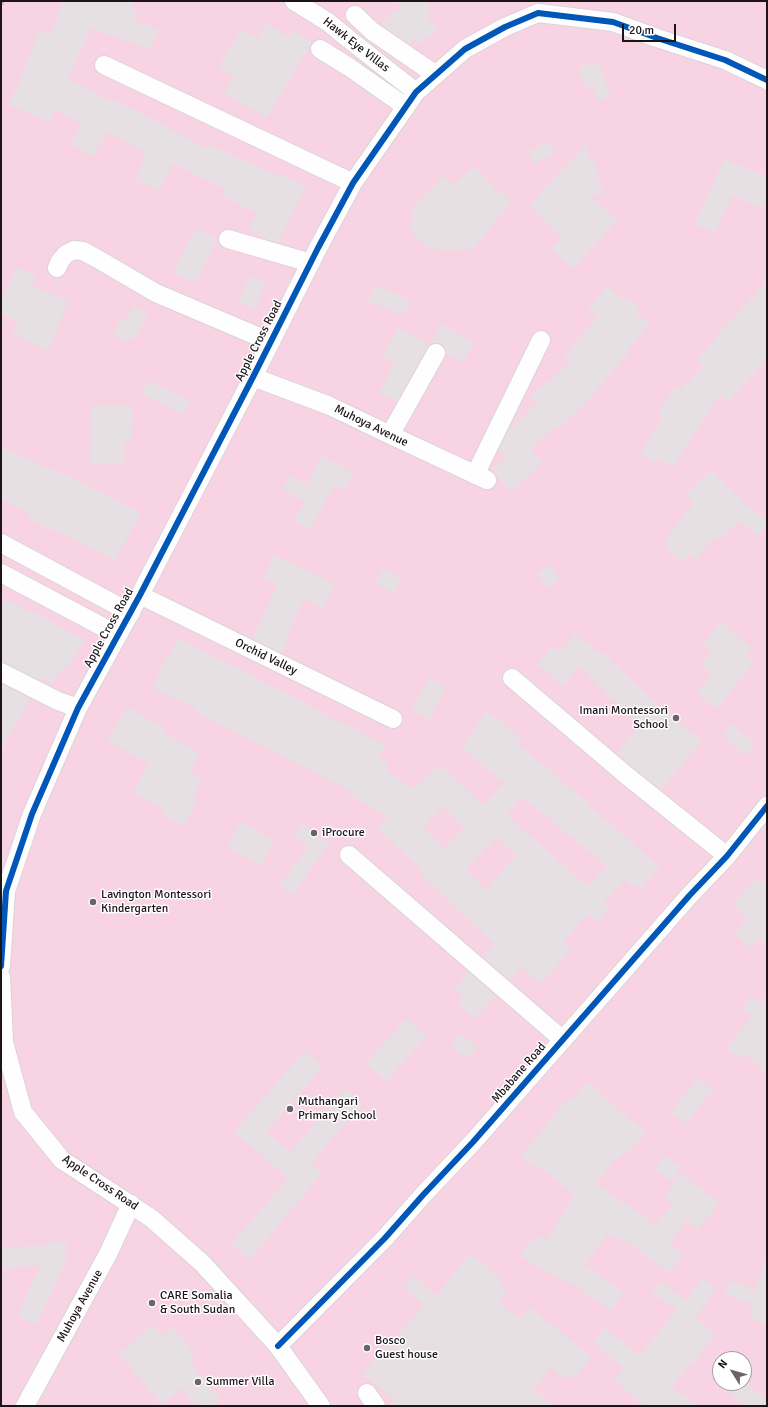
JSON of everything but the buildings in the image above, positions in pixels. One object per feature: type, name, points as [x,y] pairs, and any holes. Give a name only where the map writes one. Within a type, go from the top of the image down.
[{"type":"street","name":"Hawk Eye Villas","points":[[294,1],[328,22],[416,92]]},
{"type":"street","name":"Apple Cross Road","points":[[1,966],[6,891],[32,814],[78,708],[131,613],[353,183],[416,92],[465,49],[539,7],[613,22],[725,60],[767,80]]},
{"type":"street","points":[[355,15],[372,31],[436,75]]},
{"type":"street","points":[[320,49],[349,67],[406,107]]},
{"type":"street","points":[[104,65],[353,183]]},
{"type":"street","points":[[228,239],[311,263]]},
{"type":"street","points":[[57,268],[60,261],[66,254],[74,250],[83,252],[156,293],[271,342]]},
{"type":"street","name":"Muhoya Avenue","points":[[253,377],[330,406],[481,478],[541,340]]},
{"type":"street","points":[[390,435],[436,352]]},
{"type":"street","points":[[1,543],[131,613]]},
{"type":"street","points":[[1,572],[118,635]]},
{"type":"street","name":"Orchid Valley","points":[[140,595],[393,719]]},
{"type":"street","points":[[1,672],[58,701],[78,708]]},
{"type":"street","points":[[512,678],[626,774],[727,856]]},
{"type":"street","name":"Mbabane Road","points":[[278,1346],[385,1238],[422,1194],[473,1142],[684,901],[727,856],[767,806]]},
{"type":"street","points":[[349,855],[563,1040]]},
{"type":"street","name":"Apple Cross Road","points":[[1,977],[4,1042],[24,1112],[62,1160],[151,1218],[202,1263],[278,1346]]},
{"type":"street","name":"Muhoya Avenue","points":[[25,1406],[108,1254],[131,1204]]},
{"type":"street","points":[[278,1346],[321,1406]]},
{"type":"shaded area","points":[[1,1],[767,1],[767,1406],[1,1406]]},
{"type":"cycle path","points":[[1,966],[6,891],[32,814],[78,708],[140,595],[318,248],[353,183],[416,92],[465,49],[505,27],[538,13],[613,22],[725,60],[767,80]]},
{"type":"cycle path","points":[[278,1346],[385,1238],[473,1142],[689,896],[727,856],[767,806]]},
{"type":"place","name":"Imani Montessori School","points":[[676,718]]},
{"type":"place","name":"iProcure","points":[[314,833]]},
{"type":"place","name":"Lavington Montessori Kindergarten","points":[[93,902]]},
{"type":"place","name":"Muthangari Primary School","points":[[290,1109]]},
{"type":"place","name":"CARE Somalia & South Sudan","points":[[152,1303]]},
{"type":"place","name":"Bosco Guest house","points":[[367,1348]]},
{"type":"place","name":"Summer Villa","points":[[198,1382]]}]
